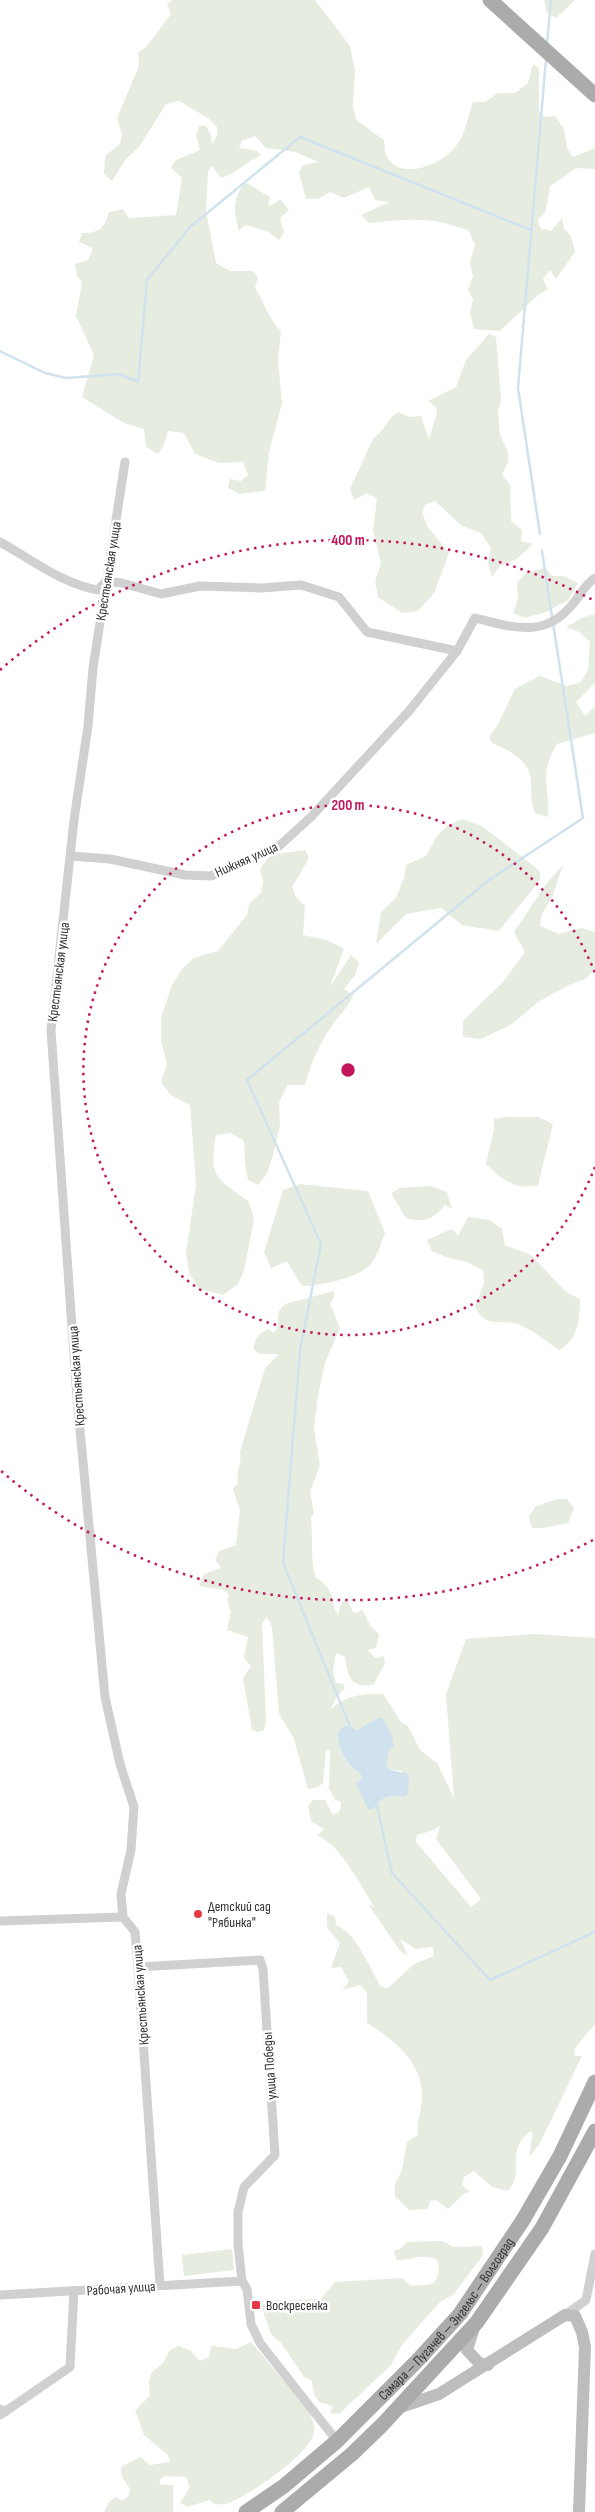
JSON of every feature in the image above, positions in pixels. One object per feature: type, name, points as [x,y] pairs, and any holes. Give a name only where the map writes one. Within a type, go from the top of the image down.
[{"type":"main road","points":[[494,4],[595,95]]},
{"type":"main road","name":"Самара — Пугачев — Энгельс — Волгоград","points":[[246,2512],[284,2486],[337,2442],[418,2360],[460,2314],[523,2220],[556,2164],[595,2082]]},
{"type":"main road","name":"Самара — Пугачев — Энгельс — Волгоград","points":[[282,2512],[352,2454],[398,2408],[477,2322],[542,2228],[595,2131]]},
{"type":"street","name":"Крестьянская улица","points":[[125,462],[93,668],[88,726],[51,1030],[77,1398],[104,1688],[120,1764],[134,1807],[131,1850],[121,1894],[123,1917],[135,1932],[160,2285]]},
{"type":"street","points":[[0,542],[39,566],[86,588],[98,590],[106,581],[122,583],[161,594],[200,586],[261,588],[301,585],[339,597],[367,632],[457,651]]},
{"type":"street","name":"Нижняя улица","points":[[71,856],[110,859],[185,875],[211,876],[278,847],[311,817],[409,711],[457,651],[475,618],[530,629],[547,624],[571,606],[590,581],[595,578]]},
{"type":"street","points":[[0,1921],[123,1917]]},
{"type":"street","name":"улица Победы","points":[[138,1967],[260,1960],[263,1969],[275,2155],[244,2187],[238,2212],[238,2244],[242,2281]]},
{"type":"street","points":[[398,2408],[439,2394],[488,2365],[586,2300],[595,2254]]},
{"type":"street","points":[[242,2281],[247,2289],[251,2324],[260,2343],[337,2442]]},
{"type":"street","name":"Рабочая улица","points":[[0,2295],[242,2281]]},
{"type":"street","points":[[2,2411],[70,2367],[74,2291]]},
{"type":"street","points":[[565,2315],[575,2316],[582,2332],[585,2347],[578,2512]]},
{"type":"street","points":[[477,2322],[467,2350],[479,2363],[488,2365]]},
{"type":"shaded area","points":[[172,0],[315,0],[350,46],[355,71],[353,106],[356,120],[384,140],[386,155],[392,163],[401,168],[421,168],[432,164],[450,153],[462,136],[473,102],[485,102],[498,93],[515,93],[528,83],[533,64],[539,68],[539,111],[545,117],[555,116],[564,129],[567,148],[573,157],[595,148],[595,169],[576,168],[550,186],[546,210],[538,220],[540,228],[551,231],[562,218],[564,229],[571,236],[575,252],[556,279],[550,270],[543,279],[548,289],[538,295],[500,331],[474,329],[470,313],[473,300],[468,289],[473,277],[470,262],[475,245],[469,231],[443,223],[419,220],[369,223],[361,215],[389,202],[375,200],[369,187],[344,198],[330,192],[318,199],[306,199],[299,173],[303,165],[319,162],[295,152],[266,148],[255,136],[242,141],[239,148],[257,151],[261,155],[231,174],[221,178],[212,166],[208,172],[206,211],[216,263],[230,271],[253,271],[258,278],[255,288],[273,321],[281,331],[278,360],[282,403],[269,452],[265,491],[240,494],[228,488],[230,479],[241,481],[248,475],[243,462],[219,463],[195,454],[184,433],[168,431],[164,444],[158,454],[146,447],[144,429],[124,423],[82,397],[94,355],[76,316],[82,282],[77,276],[75,264],[88,260],[93,248],[79,242],[82,233],[97,231],[103,226],[109,212],[123,209],[129,218],[176,215],[182,178],[171,168],[176,160],[200,150],[196,135],[199,126],[206,126],[211,135],[212,144],[217,135],[217,127],[208,118],[179,101],[166,104],[139,147],[125,160],[112,181],[104,174],[105,156],[120,144],[122,134],[117,119],[139,65],[138,53],[147,46],[171,14],[167,4]]},
{"type":"shaded area","points":[[544,0],[575,0],[556,18],[547,13]]},
{"type":"shaded area","points":[[245,182],[270,197],[268,206],[280,199],[289,210],[280,218],[284,232],[279,240],[267,231],[245,225],[239,231],[235,205],[238,194]]},
{"type":"shaded area","points":[[489,334],[496,337],[501,399],[498,413],[500,435],[508,452],[508,462],[502,474],[511,486],[511,521],[522,530],[521,541],[533,544],[518,558],[500,566],[492,577],[488,562],[491,548],[481,533],[462,526],[435,501],[425,505],[422,512],[427,526],[449,553],[434,593],[418,611],[402,613],[378,597],[375,581],[381,563],[373,530],[377,499],[367,493],[354,500],[350,489],[373,439],[398,412],[410,417],[421,416],[429,439],[437,413],[436,407],[428,401],[456,387],[466,360]]},
{"type":"shaded area","points":[[545,568],[552,576],[563,576],[578,583],[568,600],[546,612],[525,618],[513,613],[518,599],[517,583],[527,572]]},
{"type":"shaded area","points":[[595,614],[595,683],[576,702],[585,716],[595,706],[595,733],[557,744],[551,754],[546,772],[548,817],[535,813],[533,809],[530,775],[523,762],[512,753],[492,743],[489,737],[498,724],[515,689],[540,676],[567,686],[581,682],[588,670],[590,642],[579,632],[566,627],[584,617]]},
{"type":"shaded area","points":[[462,819],[482,826],[540,871],[540,880],[499,931],[462,925],[441,908],[406,914],[376,944],[381,912],[396,898],[404,878],[406,865],[426,856],[437,836],[447,826]]},
{"type":"shaded area","points":[[305,850],[309,858],[292,887],[296,897],[305,906],[303,935],[327,940],[344,949],[330,987],[351,955],[359,962],[355,975],[344,989],[353,995],[320,1046],[313,1060],[305,1085],[287,1085],[279,1103],[280,1125],[274,1152],[267,1174],[258,1185],[248,1180],[244,1141],[231,1133],[216,1135],[214,1169],[222,1182],[249,1202],[254,1219],[244,1271],[238,1284],[223,1295],[199,1289],[189,1273],[186,1253],[196,1185],[190,1105],[171,1095],[161,1082],[167,1064],[161,1041],[161,1018],[172,985],[182,969],[194,958],[218,951],[247,915],[249,904],[261,893],[263,882],[260,869],[270,855]]},
{"type":"shaded area","points":[[563,865],[553,895],[541,916],[540,926],[559,934],[581,928],[595,932],[595,968],[587,978],[569,985],[538,1002],[512,1024],[481,1039],[463,1037],[463,1021],[503,982],[525,952],[514,932],[546,884]]},
{"type":"shaded area","points":[[538,1117],[553,1124],[538,1185],[516,1185],[503,1179],[486,1164],[494,1129],[494,1119]]},
{"type":"shaded area","points":[[300,1184],[368,1191],[385,1233],[375,1258],[364,1270],[338,1280],[318,1285],[302,1286],[287,1261],[271,1268],[264,1252],[283,1190]]},
{"type":"shaded area","points":[[430,1186],[447,1192],[452,1209],[445,1205],[428,1219],[406,1218],[391,1193],[400,1188]]},
{"type":"shaded area","points":[[468,1217],[490,1220],[502,1229],[505,1245],[531,1255],[566,1292],[580,1299],[577,1328],[565,1346],[559,1350],[522,1326],[515,1323],[490,1321],[480,1315],[475,1307],[484,1283],[483,1270],[467,1262],[446,1257],[432,1251],[427,1240],[452,1229],[458,1236]]},
{"type":"shaded area","points":[[334,1291],[334,1297],[330,1304],[340,1328],[325,1363],[314,1429],[320,1465],[310,1492],[314,1513],[311,1518],[313,1564],[316,1578],[330,1591],[334,1609],[338,1614],[342,1602],[347,1600],[353,1612],[357,1613],[362,1609],[371,1627],[379,1634],[376,1648],[368,1650],[375,1658],[384,1656],[385,1663],[374,1684],[360,1685],[352,1680],[349,1675],[345,1657],[336,1653],[333,1671],[336,1683],[343,1684],[345,1688],[337,1696],[331,1709],[348,1698],[368,1694],[383,1694],[401,1722],[408,1726],[420,1750],[437,1763],[454,1798],[446,1694],[466,1639],[534,1634],[595,1638],[595,2024],[574,2049],[575,2056],[582,2056],[539,2145],[529,2157],[533,2133],[529,2132],[522,2140],[516,2155],[515,2176],[508,2191],[492,2187],[474,2171],[464,2177],[462,2185],[470,2192],[465,2193],[448,2209],[436,2200],[430,2201],[428,2209],[409,2210],[395,2196],[395,2184],[402,2170],[407,2142],[418,2135],[422,2102],[421,2084],[412,2062],[405,2053],[387,2036],[367,2023],[367,1993],[361,1985],[342,1990],[349,1982],[341,1967],[331,1968],[340,1943],[327,1928],[327,1913],[335,1917],[336,1925],[350,1935],[356,1943],[381,1987],[388,1988],[414,1964],[434,1956],[433,1947],[416,1949],[400,1939],[408,1956],[401,1952],[368,1904],[375,1908],[342,1856],[334,1847],[317,1836],[324,1829],[311,1821],[308,1806],[313,1800],[325,1800],[333,1815],[340,1811],[341,1802],[335,1800],[329,1788],[330,1750],[326,1750],[323,1783],[318,1787],[308,1789],[294,1739],[279,1714],[272,1627],[267,1617],[262,1623],[266,1721],[264,1730],[258,1732],[252,1730],[243,1678],[251,1666],[244,1658],[248,1637],[227,1630],[231,1611],[227,1601],[229,1595],[224,1590],[199,1586],[204,1574],[221,1568],[215,1560],[219,1551],[236,1545],[240,1510],[233,1489],[238,1483],[240,1452],[265,1368],[279,1354],[260,1354],[254,1350],[255,1342],[259,1335],[268,1329],[273,1333],[277,1329],[279,1311],[285,1304]],"holes":[[[377,1718],[392,1737],[394,1746],[389,1750],[385,1765],[390,1770],[402,1771],[403,1797],[386,1797],[373,1809],[360,1773],[354,1770],[343,1756],[337,1733],[349,1725],[357,1730]],[[440,1826],[436,1839],[481,1899],[471,1907],[416,1842],[417,1835]]]},
{"type":"shaded area","points":[[557,1499],[567,1499],[574,1508],[568,1523],[543,1528],[532,1528],[529,1517],[535,1507]]},
{"type":"shaded area","points":[[443,2241],[453,2247],[482,2246],[483,2255],[453,2295],[441,2301],[402,2345],[391,2365],[339,2414],[330,2413],[333,2406],[319,2402],[314,2394],[312,2381],[304,2377],[281,2343],[271,2334],[261,2306],[269,2300],[321,2299],[335,2282],[402,2278],[411,2286],[433,2284],[439,2273],[437,2260],[422,2257],[396,2260],[394,2251],[400,2249],[407,2242]]},
{"type":"shaded area","points":[[232,2249],[234,2270],[184,2276],[182,2255]]},
{"type":"shaded area","points":[[251,2342],[306,2407],[311,2416],[314,2432],[302,2451],[264,2483],[227,2504],[214,2504],[209,2500],[188,2507],[180,2503],[190,2487],[186,2477],[165,2476],[159,2480],[161,2485],[173,2485],[173,2511],[175,2512],[104,2512],[108,2503],[115,2497],[123,2501],[129,2495],[130,2489],[122,2477],[121,2467],[140,2457],[150,2465],[170,2462],[168,2455],[144,2435],[135,2410],[150,2396],[149,2382],[151,2373],[163,2363],[170,2350],[179,2346],[191,2351],[200,2361],[209,2357],[211,2346],[236,2349]]},
{"type":"water","points":[[377,1718],[382,1718],[392,1735],[394,1746],[389,1750],[386,1765],[390,1770],[409,1774],[408,1794],[403,1797],[386,1797],[373,1809],[368,1809],[356,1784],[362,1778],[360,1773],[350,1766],[344,1756],[339,1745],[337,1733],[341,1728],[349,1725],[357,1730]]},
{"type":"waterway","points":[[547,43],[551,0]]},
{"type":"waterway","points":[[540,534],[518,388],[546,59]]},
{"type":"waterway","points":[[0,351],[45,373],[66,378],[119,374],[138,382],[147,280],[190,227],[300,137],[531,230]]},
{"type":"waterway","points":[[542,551],[552,617]]},
{"type":"waterway","points":[[351,1729],[283,1563],[300,1350],[321,1244],[247,1080],[489,880],[583,818],[553,623]]},
{"type":"waterway","points":[[376,1802],[392,1873],[490,1980],[595,1932]]},
{"type":"place","name":"Детский сад \"Рябинка\"","points":[[198,1914]]},
{"type":"place","name":"Воскресенка","points":[[256,2305]]}]
